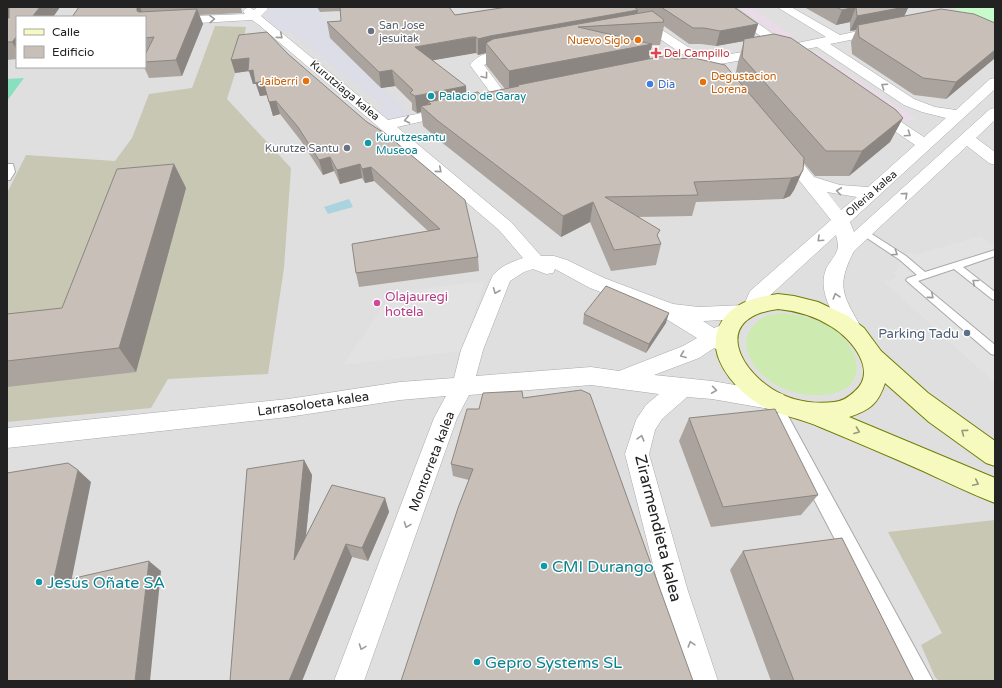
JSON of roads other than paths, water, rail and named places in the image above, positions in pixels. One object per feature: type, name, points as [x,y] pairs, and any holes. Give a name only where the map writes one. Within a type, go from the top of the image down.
[{"type":"main road","points":[[808,412],[834,412],[856,405],[870,392],[876,375],[872,356],[864,342],[853,331],[834,318],[814,308],[792,303],[771,302],[748,309],[732,323],[723,338],[730,358],[740,374],[778,410],[791,408],[808,412],[898,447],[995,491]]},
{"type":"main road","points":[[872,356],[922,401],[991,448]]},
{"type":"street","points":[[146,22],[266,7]]},
{"type":"street","points":[[619,7],[695,59],[719,72],[725,58]]},
{"type":"street","points":[[727,7],[802,60]]},
{"type":"street","points":[[783,7],[838,39]]},
{"type":"street","name":"Kurutziaga kalea","points":[[249,10],[505,226],[536,262],[553,272],[570,278],[594,282],[665,309],[723,338]]},
{"type":"street","points":[[636,31],[650,28]]},
{"type":"street","points":[[672,68],[695,59],[725,58],[785,49],[896,28]]},
{"type":"street","points":[[820,43],[909,102],[924,110],[944,114],[958,114]]},
{"type":"street","points":[[488,104],[509,99],[477,65],[479,61],[490,57],[529,50]]},
{"type":"street","name":"Olleria kalea","points":[[748,309],[757,296],[995,82]]},
{"type":"street","points":[[867,105],[925,145]]},
{"type":"street","points":[[386,125],[465,108]]},
{"type":"street","name":"Olleria kalea","points":[[853,331],[839,307],[834,287],[835,272],[846,248],[995,112]]},
{"type":"street","points":[[967,138],[995,160]]},
{"type":"street","points":[[774,139],[840,220],[845,233],[846,248]]},
{"type":"street","points":[[808,181],[831,190],[872,192]]},
{"type":"street","points":[[511,234],[515,254],[514,268]]},
{"type":"street","name":"Montorreta kalea","points":[[349,681],[446,418],[462,385],[472,350],[502,277],[514,268],[536,262]]},
{"type":"street","name":"Kurutziaga kalea","points":[[665,309],[690,314],[748,309]]},
{"type":"street","points":[[620,380],[723,338]]},
{"type":"street","name":"Larrasoloeta kalea","points":[[7,438],[288,408],[462,385],[591,376],[682,388],[712,390],[778,410]]},
{"type":"street","name":"Zirarmendieta kalea","points":[[682,388],[654,412],[644,427],[636,454],[673,588],[702,681]]},
{"type":"street","points":[[778,410],[921,681]]},
{"type":"lane","points":[[7,166],[10,166],[11,172],[7,178]]},
{"type":"lane","points":[[864,232],[902,258],[924,276]]},
{"type":"lane","points":[[995,253],[911,280],[995,351]]},
{"type":"lane","points":[[956,266],[995,297]]},
{"type":"water","points":[[349,199],[353,207],[328,214],[324,207]]},
{"type":"place","name":"San Jose jesuitak","points":[[371,31]]},
{"type":"place","name":"Nuevo Siglo","points":[[638,40]]},
{"type":"place","name":"Del Campillo","points":[[656,53]]},
{"type":"place","name":"Jaiberri","points":[[306,81]]},
{"type":"place","name":"Degustacion Lorena","points":[[703,82]]},
{"type":"place","name":"Dia","points":[[650,84]]},
{"type":"place","name":"Palacio de Garay","points":[[431,96]]},
{"type":"place","name":"Kurutzesantu Museoa","points":[[368,143]]},
{"type":"place","name":"Kurutze Santu","points":[[347,148]]},
{"type":"place","name":"Olajauregi hotela","points":[[377,303]]},
{"type":"place","name":"Parking Tadu","points":[[967,333]]},
{"type":"place","name":"CMI Durango","points":[[544,566]]},
{"type":"place","name":"Jesús Oñate SA","points":[[39,582]]},
{"type":"place","name":"Gepro Systems SL","points":[[477,662]]}]
